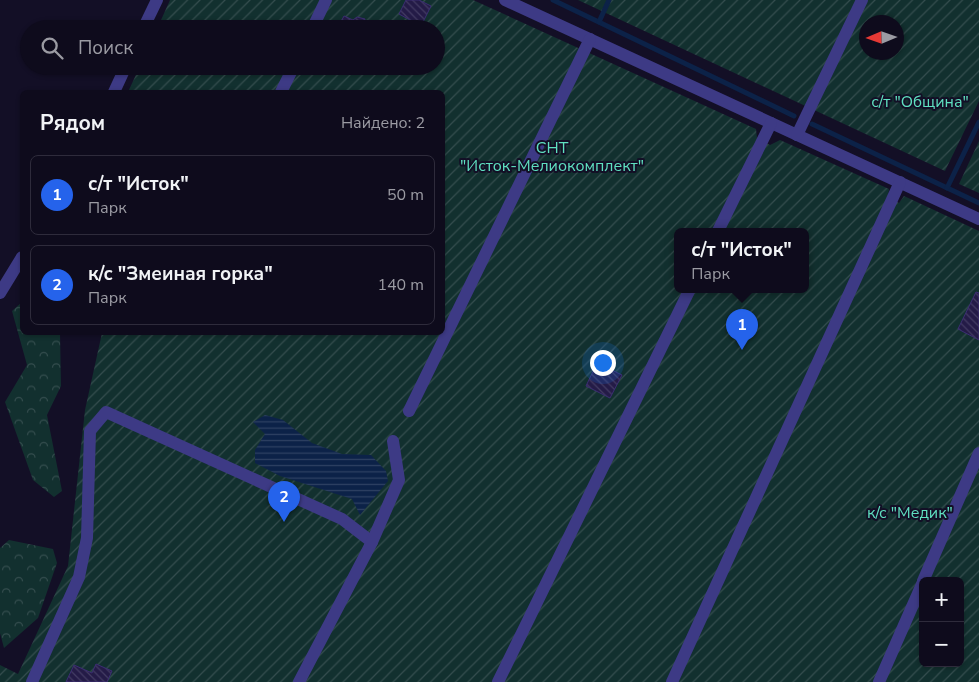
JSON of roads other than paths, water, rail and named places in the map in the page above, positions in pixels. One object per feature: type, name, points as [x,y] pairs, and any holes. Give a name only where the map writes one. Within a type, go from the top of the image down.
[{"type":"lane","points":[[148,20],[157,0]]},
{"type":"lane","points":[[316,20],[326,0]]},
{"type":"lane","points":[[505,0],[979,219]]},
{"type":"lane","points":[[796,134],[862,0]]},
{"type":"lane","points":[[409,411],[590,39]]},
{"type":"lane","points":[[115,90],[122,75]]},
{"type":"lane","points":[[282,90],[290,75]]},
{"type":"lane","points":[[719,228],[771,123]]},
{"type":"lane","points":[[672,682],[900,182]]},
{"type":"lane","points":[[0,293],[20,260]]},
{"type":"lane","points":[[498,682],[688,293]]},
{"type":"lane","points":[[32,682],[79,577],[87,538],[90,431],[106,412],[342,519],[372,542]]},
{"type":"lane","points":[[298,682],[372,542],[398,480],[393,441]]},
{"type":"lane","points":[[925,577],[979,453]]},
{"type":"lane","points":[[879,682],[919,590]]},
{"type":"water","points":[[265,415],[283,420],[312,443],[342,454],[371,455],[386,471],[388,481],[360,515],[352,499],[280,476],[255,463],[255,450],[265,434],[253,422]]},
{"type":"waterway","points":[[553,0],[794,116]]},
{"type":"waterway","points":[[599,22],[609,0]]},
{"type":"waterway","points":[[947,188],[979,122]]},
{"type":"waterway","points":[[812,124],[979,203]]},
{"type":"place","name":"с/т \"Исток\"","points":[[742,350]]},
{"type":"place","name":"к/с \"Змеиная горка\"","points":[[284,522]]},
{"type":"park label","name":"с/т \"Община\"","points":[[920,101]]},
{"type":"park label","name":"СНТ \"Исток-Мелиокомплект\"","points":[[552,156]]},
{"type":"park label","name":"к/с \"Медик\"","points":[[910,512]]}]
